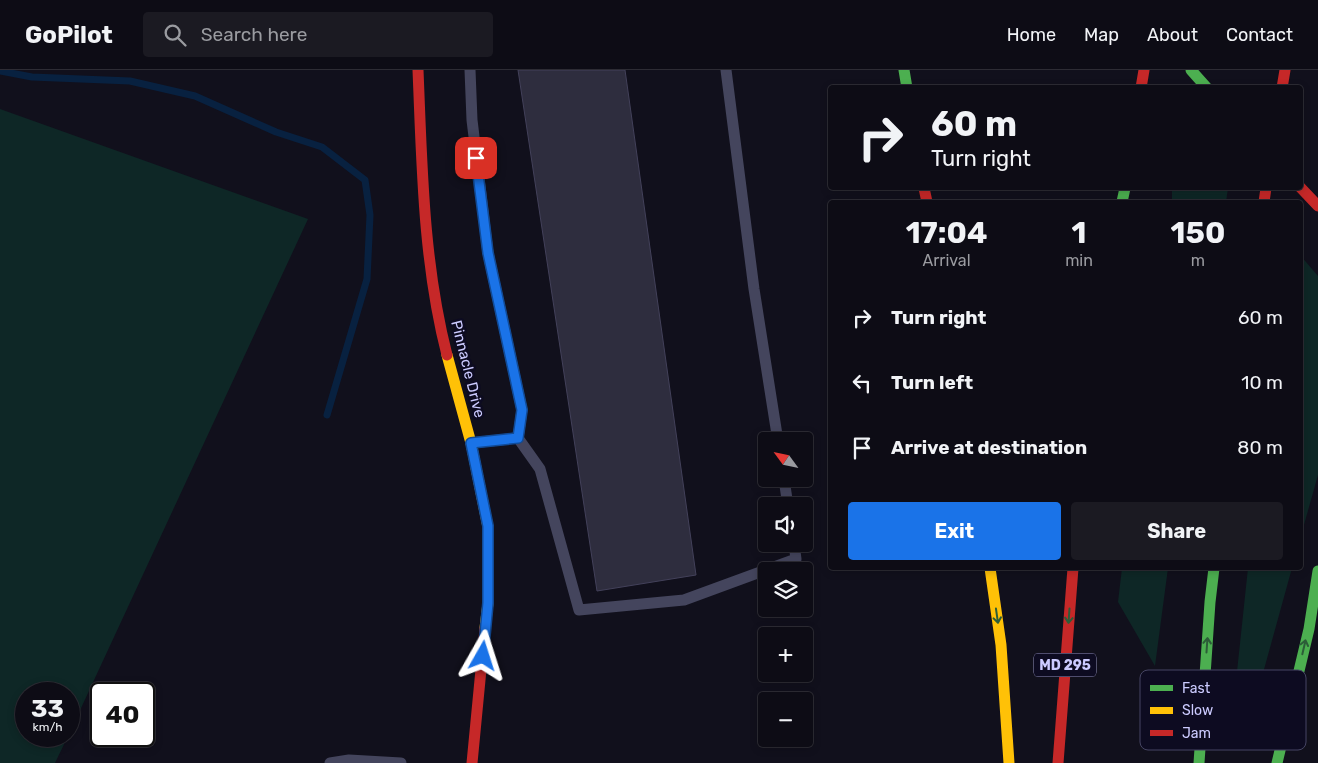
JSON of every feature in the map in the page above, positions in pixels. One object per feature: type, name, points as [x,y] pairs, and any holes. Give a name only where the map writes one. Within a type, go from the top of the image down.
[{"type":"main road","name":"Pinnacle Drive","points":[[418,70],[423,189],[433,284],[444,342],[471,443],[488,526],[488,594],[472,763]]},
{"type":"main road","points":[[904,70],[906,85]]},
{"type":"main road","points":[[1142,85],[1144,70]]},
{"type":"main road","points":[[1191,70],[1204,85]]},
{"type":"main road","points":[[1282,85],[1285,70]]},
{"type":"main road","points":[[1303,190],[1318,206]]},
{"type":"main road","points":[[990,570],[1001,645],[1009,763]]},
{"type":"main road","name":"MD 295","points":[[1058,763],[1073,570]]},
{"type":"main road","points":[[1205,670],[1214,570]]},
{"type":"main road","points":[[1299,670],[1309,629],[1318,571]]},
{"type":"main road","points":[[1309,629],[1318,603]]},
{"type":"main road","points":[[1198,763],[1199,750]]},
{"type":"main road","points":[[1277,763],[1280,750]]},
{"type":"lane","points":[[470,70],[472,120],[488,253],[522,410],[518,438],[540,469],[579,610],[684,600],[796,559],[795,552]]},
{"type":"lane","points":[[726,70],[754,289],[777,432]]},
{"type":"lane","points":[[471,443],[518,438]]},
{"type":"lane","points":[[330,763],[349,760],[401,763]]},
{"type":"green space","points":[[0,109],[308,219],[93,682],[90,682],[90,689],[80,710],[80,682],[15,682],[15,747],[63,747],[55,763],[0,763]]},
{"type":"green space","points":[[1172,190],[1228,190],[1226,200],[1172,200]]},
{"type":"green space","points":[[1303,258],[1318,276],[1318,475],[1303,528]]},
{"type":"green space","points":[[1122,570],[1168,570],[1155,666],[1118,602]]},
{"type":"green space","points":[[1248,570],[1291,570],[1264,670],[1237,670]]},
{"type":"building","points":[[518,70],[625,70],[696,575],[597,591]]},
{"type":"waterway","points":[[0,71],[32,77],[130,81],[195,96],[276,132],[322,147],[365,180],[370,215],[367,279],[327,415]]},
{"type":"traffic: fast","points":[[904,70],[906,85]]},
{"type":"traffic: fast","points":[[1191,70],[1204,85]]},
{"type":"traffic: fast","points":[[1122,200],[1125,190]]},
{"type":"traffic: fast","points":[[1205,670],[1214,570]]},
{"type":"traffic: fast","points":[[1299,670],[1309,629],[1318,571]]},
{"type":"traffic: fast","points":[[1199,763],[1200,750]]},
{"type":"traffic: fast","points":[[1277,763],[1280,750]]},
{"type":"traffic: slow","points":[[447,355],[471,443],[488,527],[488,603],[485,628]]},
{"type":"traffic: slow","points":[[990,570],[1001,645],[1009,763]]},
{"type":"traffic: jam","points":[[418,70],[428,249],[439,320],[447,355]]},
{"type":"traffic: jam","points":[[1142,85],[1144,70]]},
{"type":"traffic: jam","points":[[1282,85],[1285,70]]},
{"type":"traffic: jam","points":[[924,190],[927,200]]},
{"type":"traffic: jam","points":[[1264,200],[1266,190]]},
{"type":"traffic: jam","points":[[1303,190],[1318,206]]},
{"type":"traffic: jam","points":[[1058,763],[1073,570]]},
{"type":"traffic: jam","points":[[472,763],[485,628]]},
{"type":"route","points":[[476,158],[488,253],[522,410],[518,438],[471,443],[488,526],[488,603],[483,656]]}]
